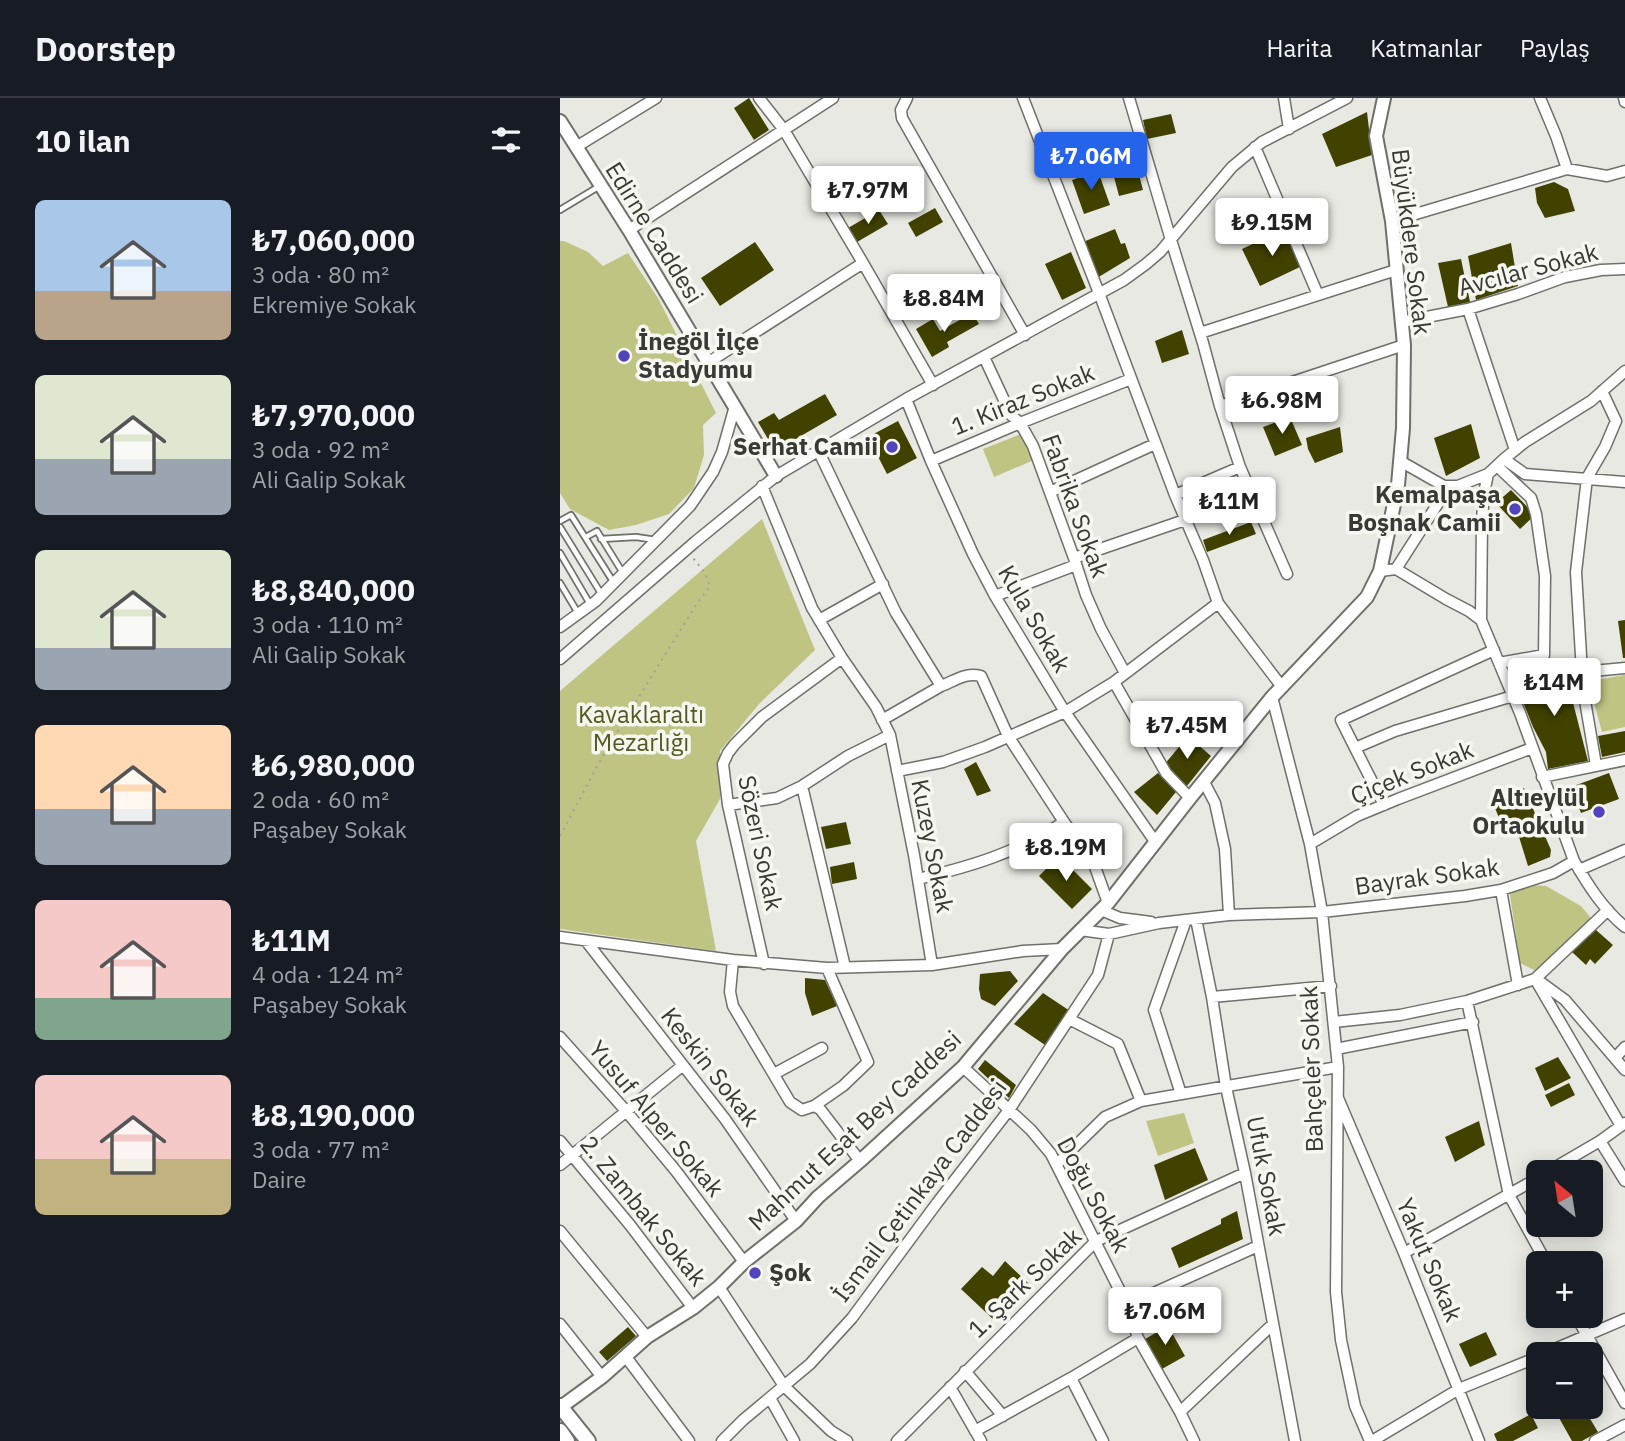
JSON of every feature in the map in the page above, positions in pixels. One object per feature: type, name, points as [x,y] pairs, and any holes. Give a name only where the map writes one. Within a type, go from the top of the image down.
[{"type":"main road","points":[[560,1407],[588,1441]]},
{"type":"main road","points":[[560,1431],[567,1441]]},
{"type":"street","points":[[576,147],[656,98]]},
{"type":"street","points":[[759,98],[784,130],[933,385]]},
{"type":"street","points":[[629,230],[833,98]]},
{"type":"street","points":[[907,98],[901,110],[902,118],[1025,335]]},
{"type":"street","points":[[1023,98],[1218,603],[1282,687]]},
{"type":"street","points":[[1129,98],[1240,467],[1287,574]]},
{"type":"street","points":[[1284,98],[1289,129]]},
{"type":"street","points":[[560,659],[776,476],[906,399],[1124,280],[1171,240],[1232,167],[1255,147],[1346,98]]},
{"type":"street","name":"Büyükdere Sokak","points":[[1382,565],[1398,485],[1403,428],[1404,345],[1392,221],[1376,136],[1384,98]]},
{"type":"street","points":[[1540,98],[1567,169]]},
{"type":"street","name":"Edirne Caddesi","points":[[560,121],[629,230],[776,476]]},
{"type":"street","points":[[1255,147],[1318,295]]},
{"type":"street","points":[[1392,221],[1567,169],[1607,176],[1625,171]]},
{"type":"street","points":[[709,362],[863,263]]},
{"type":"street","name":"Avcılar Sokak","points":[[1401,322],[1468,309],[1565,277],[1601,270],[1625,269]]},
{"type":"street","points":[[1200,333],[1396,270]]},
{"type":"street","points":[[1468,309],[1515,450]]},
{"type":"street","points":[[1220,406],[1404,345]]},
{"type":"street","name":"Fabrika Sokak","points":[[984,357],[1011,415],[1020,423],[1033,446],[1086,595],[1125,673]]},
{"type":"street","points":[[1400,461],[1444,486],[1458,486],[1488,474],[1515,450],[1591,401],[1625,371]]},
{"type":"street","name":"1. Kiraz Sokak","points":[[931,461],[1131,379]]},
{"type":"street","points":[[1596,765],[1583,689],[1576,572],[1587,478],[1605,447],[1615,421],[1602,391]]},
{"type":"street","name":"Kula Sokak","points":[[906,399],[973,554],[995,596],[1065,712],[1156,843]]},
{"type":"street","points":[[561,624],[602,595],[690,506],[713,472],[722,452],[735,406]]},
{"type":"street","points":[[1049,492],[1155,444]]},
{"type":"street","points":[[818,450],[896,613],[940,687]]},
{"type":"street","points":[[1500,462],[1525,474],[1625,482]]},
{"type":"street","points":[[1499,663],[1544,655],[1545,576],[1531,498],[1500,462]]},
{"type":"street","points":[[1175,495],[1240,467]]},
{"type":"street","points":[[1488,474],[1482,520],[1481,620],[1577,865],[1588,885],[1625,927]]},
{"type":"street","name":"Kuzey Sokak","points":[[762,486],[812,608],[876,707],[890,735],[932,965]]},
{"type":"street","points":[[1396,569],[1449,486]]},
{"type":"street","points":[[995,596],[1185,520]]},
{"type":"street","points":[[1382,565],[1396,569],[1481,620]]},
{"type":"street","name":"Mahmut Esat Bey Caddesi","points":[[560,1407],[602,1377],[647,1337],[693,1308],[719,1287],[744,1262],[796,1222],[818,1196],[963,1067],[1062,949],[1105,906],[1272,697],[1367,597],[1382,565]]},
{"type":"street","points":[[819,620],[883,584]]},
{"type":"street","points":[[897,771],[943,762],[1065,712],[1114,682],[1218,603]]},
{"type":"street","points":[[1384,805],[1341,720],[1494,650]]},
{"type":"street","name":"Sözeri Sokak","points":[[764,964],[728,805],[723,764],[728,752],[762,717],[842,657]]},
{"type":"street","points":[[1582,672],[1625,668]]},
{"type":"street","points":[[882,720],[965,675],[981,676],[1008,736],[1094,864],[1105,906],[1120,918],[1160,923]]},
{"type":"street","points":[[1114,682],[1166,773],[1190,798]]},
{"type":"street","points":[[1355,748],[1395,731],[1513,696]]},
{"type":"street","name":"Bahçeler Sokak","points":[[1272,697],[1310,844],[1322,912],[1338,1067],[1336,1292],[1341,1340],[1355,1406],[1371,1441]]},
{"type":"street","points":[[728,805],[777,798],[802,786],[848,756],[890,735]]},
{"type":"street","name":"Çiçek Sokak","points":[[1310,844],[1357,816],[1532,748]]},
{"type":"street","points":[[1542,777],[1625,760]]},
{"type":"street","points":[[1205,782],[1215,803],[1225,849],[1229,915]]},
{"type":"street","points":[[802,786],[845,967]]},
{"type":"street","points":[[918,879],[1009,852],[1040,838],[1064,822]]},
{"type":"street","name":"Bayrak Sokak","points":[[1160,923],[1229,915],[1322,912],[1465,896],[1502,890],[1625,850]]},
{"type":"street","points":[[1502,890],[1518,985]]},
{"type":"street","points":[[1334,1021],[1400,1015],[1467,1001],[1535,979],[1608,910]]},
{"type":"street","points":[[1181,1094],[1154,1010],[1191,919]]},
{"type":"street","name":"Ufuk Sokak","points":[[1191,919],[1212,997],[1226,1087],[1245,1173],[1295,1441]]},
{"type":"street","points":[[1080,930],[1110,934],[1160,923]]},
{"type":"street","name":"İsmail Çetinkaya Caddesi","points":[[722,1441],[810,1364],[852,1318],[1009,1110],[1098,975],[1110,934]]},
{"type":"street","points":[[560,937],[764,964],[827,968],[932,965],[1023,951],[1062,949]]},
{"type":"street","name":"Keskin Sokak","points":[[586,942],[725,1119],[796,1222]]},
{"type":"street","points":[[733,960],[730,992],[733,1006],[790,1102],[802,1110],[814,1106],[843,1086],[868,1062],[827,968]]},
{"type":"street","points":[[1535,979],[1565,1000],[1625,1070]]},
{"type":"street","points":[[1535,979],[1623,1125],[1568,1160]]},
{"type":"street","points":[[1212,997],[1331,986]]},
{"type":"street","points":[[1467,1001],[1509,1195],[1540,1251]]},
{"type":"street","points":[[1069,1019],[1118,1044],[1141,1101]]},
{"type":"street","points":[[1336,1049],[1472,1022]]},
{"type":"street","name":"Yusuf Alper Sokak","points":[[560,1037],[676,1171],[744,1262]]},
{"type":"street","points":[[1615,1058],[1625,1047]]},
{"type":"street","points":[[774,1074],[822,1048]]},
{"type":"street","points":[[560,1165],[682,1066]]},
{"type":"street","name":"Doğu Sokak","points":[[963,1067],[1031,1130],[1051,1154],[1127,1305],[1138,1338],[1194,1441]]},
{"type":"street","points":[[1057,1164],[1105,1117],[1141,1101],[1338,1067]]},
{"type":"street","name":"Yakut Sokak","points":[[1337,1096],[1404,1253],[1479,1441]]},
{"type":"street","points":[[814,1106],[820,1109],[860,1161]]},
{"type":"street","name":"2. Zambak Sokak","points":[[560,1141],[630,1225],[693,1308]]},
{"type":"street","points":[[1601,1141],[1625,1181]]},
{"type":"street","name":"1. Şark Sokak","points":[[897,1441],[1096,1241],[1245,1173]]},
{"type":"street","points":[[1404,1253],[1526,1185]]},
{"type":"street","points":[[560,1231],[647,1337]]},
{"type":"street","points":[[1127,1305],[1258,1246]]},
{"type":"street","points":[[719,1287],[784,1386],[831,1432],[846,1441]]},
{"type":"street","points":[[1572,1342],[1625,1319]]},
{"type":"street","points":[[560,1324],[602,1377]]},
{"type":"street","points":[[1180,1412],[1273,1324]]},
{"type":"street","points":[[1583,1328],[1625,1403]]},
{"type":"street","points":[[975,1431],[1138,1338]]},
{"type":"street","points":[[626,1357],[689,1441]]},
{"type":"street","points":[[1371,1441],[1459,1389],[1526,1362]]},
{"type":"street","points":[[965,1371],[1003,1416]]},
{"type":"street","points":[[1071,1378],[1103,1441]]},
{"type":"street","points":[[950,1387],[981,1441]]},
{"type":"street","points":[[770,1398],[794,1441]]},
{"type":"street","points":[[1595,1441],[1625,1425]]},
{"type":"lane","points":[[560,210],[600,185]]},
{"type":"lane","points":[[560,521],[571,515],[614,583]]},
{"type":"lane","points":[[560,527],[602,595]]},
{"type":"lane","points":[[586,537],[597,531],[623,574]]},
{"type":"lane","points":[[601,539],[636,537],[656,540]]},
{"type":"lane","points":[[560,553],[590,605]]},
{"type":"lane","points":[[560,583],[578,614]]},
{"type":"path","points":[[560,835],[606,750],[710,586],[705,573],[687,549]]},
{"type":"green space","name":"İnegöl İlçe Stadyumu","points":[[560,241],[588,252],[603,266],[628,253],[658,298],[716,413],[703,425],[704,455],[694,488],[669,514],[636,525],[609,530],[570,509],[560,493]]},
{"type":"green space","points":[[1021,434],[1034,460],[994,477],[983,449]]},
{"type":"green space","name":"Kavaklaraltı Mezarlığı","points":[[762,519],[815,650],[759,704],[720,751],[720,799],[696,841],[716,951],[560,929],[560,691]]},
{"type":"green space","points":[[1625,675],[1625,727],[1602,732],[1591,691],[1593,683],[1596,680]]},
{"type":"green space","points":[[1530,885],[1546,886],[1581,906],[1591,918],[1536,971],[1520,963],[1510,895],[1515,890]]},
{"type":"green space","points":[[1184,1113],[1194,1143],[1158,1156],[1146,1121]]},
{"type":"building","points":[[749,98],[769,130],[754,140],[734,108]]},
{"type":"building","points":[[1367,112],[1372,155],[1336,167],[1322,134]]},
{"type":"building","points":[[1171,114],[1176,133],[1147,139],[1143,120]]},
{"type":"building","points":[[1098,171],[1110,205],[1084,214],[1072,180]]},
{"type":"building","points":[[1138,171],[1143,190],[1119,196],[1114,177]]},
{"type":"building","points":[[1554,182],[1568,189],[1575,211],[1545,218],[1537,203],[1535,188]]},
{"type":"building","points":[[935,208],[943,222],[916,237],[908,223]]},
{"type":"building","points":[[879,210],[888,224],[857,242],[848,228]]},
{"type":"building","points":[[1115,229],[1121,244],[1125,243],[1130,258],[1097,278],[1083,242]]},
{"type":"building","points":[[1284,229],[1302,266],[1260,286],[1242,249]]},
{"type":"building","points":[[755,242],[774,270],[720,306],[701,278]]},
{"type":"building","points":[[1511,243],[1518,286],[1476,300],[1468,256]]},
{"type":"building","points":[[1071,252],[1086,288],[1062,300],[1045,264]]},
{"type":"building","points":[[1461,259],[1470,302],[1448,307],[1438,263]]},
{"type":"building","points":[[972,313],[979,324],[947,342],[949,347],[932,357],[916,329],[933,319],[940,331]]},
{"type":"building","points":[[1182,330],[1189,354],[1162,363],[1155,341]]},
{"type":"building","points":[[825,394],[837,415],[775,451],[758,422],[774,413],[779,420]]},
{"type":"building","points":[[1290,417],[1302,445],[1275,456],[1263,427]]},
{"type":"building","name":"Serhat Camii","points":[[898,421],[917,458],[887,474],[868,437]]},
{"type":"building","points":[[1471,424],[1480,458],[1446,476],[1434,438]]},
{"type":"building","points":[[1340,427],[1343,452],[1315,463],[1306,438]]},
{"type":"building","points":[[1232,479],[1246,506],[1199,522],[1189,498]]},
{"type":"building","name":"Kemalpaşa Boşnak Camii","points":[[1511,490],[1535,515],[1520,529],[1496,503]]},
{"type":"building","points":[[1251,522],[1256,534],[1207,552],[1203,540]]},
{"type":"building","points":[[1625,620],[1625,658],[1623,658],[1618,621]]},
{"type":"building","points":[[1569,670],[1570,691],[1588,761],[1548,769],[1546,752],[1515,682]]},
{"type":"building","points":[[1625,731],[1625,752],[1602,757],[1598,736]]},
{"type":"building","points":[[1188,736],[1211,756],[1187,786],[1164,765]]},
{"type":"building","points":[[976,762],[991,791],[977,796],[964,769]]},
{"type":"building","points":[[1158,773],[1176,792],[1157,815],[1134,792]]},
{"type":"building","points":[[1609,773],[1619,799],[1581,813],[1571,787]]},
{"type":"building","points":[[1524,788],[1551,850],[1550,857],[1528,866],[1516,827],[1505,832],[1492,801]]},
{"type":"building","points":[[846,822],[851,844],[826,849],[821,827]]},
{"type":"building","points":[[1059,856],[1092,889],[1072,909],[1039,876]]},
{"type":"building","points":[[854,862],[857,879],[832,884],[830,867]]},
{"type":"building","points":[[1596,930],[1613,945],[1595,964],[1590,959],[1586,965],[1572,952]]},
{"type":"building","points":[[1010,971],[1018,981],[995,1006],[981,999],[980,974]]},
{"type":"building","points":[[805,978],[825,980],[837,1006],[812,1016],[805,993]]},
{"type":"building","points":[[1043,993],[1070,1011],[1045,1045],[1014,1024]]},
{"type":"building","points":[[1558,1057],[1571,1078],[1545,1091],[1535,1068]]},
{"type":"building","points":[[985,1060],[1016,1085],[1009,1098],[978,1069]]},
{"type":"building","points":[[1569,1083],[1575,1095],[1551,1107],[1545,1095]]},
{"type":"building","points":[[1479,1121],[1485,1145],[1455,1162],[1445,1137]]},
{"type":"building","points":[[1195,1148],[1208,1180],[1165,1200],[1154,1165]]},
{"type":"building","points":[[1237,1211],[1243,1239],[1179,1268],[1171,1248],[1221,1224],[1221,1219]]},
{"type":"building","points":[[1005,1261],[1029,1284],[995,1321],[961,1289],[982,1267],[993,1276]]},
{"type":"building","points":[[1168,1326],[1185,1356],[1162,1369],[1145,1339]]},
{"type":"building","points":[[628,1327],[636,1336],[607,1361],[599,1352]]},
{"type":"building","points":[[1486,1332],[1497,1355],[1470,1367],[1459,1344]]},
{"type":"building","points":[[1526,1417],[1526,1419],[1534,1419],[1538,1428],[1513,1441],[1497,1441],[1494,1434]]},
{"type":"building","points":[[1560,1419],[1590,1419],[1598,1432],[1582,1441],[1572,1441]]},
{"type":"place","name":"İnegöl İlçe Stadyumu","points":[[624,356]]},
{"type":"place","name":"Serhat Camii","points":[[892,447]]},
{"type":"place","name":"Kemalpaşa Boşnak Camii","points":[[1515,509]]},
{"type":"place","name":"Altıeylül Ortaokulu","points":[[1599,812]]},
{"type":"place","name":"Şok","points":[[755,1273]]}]
